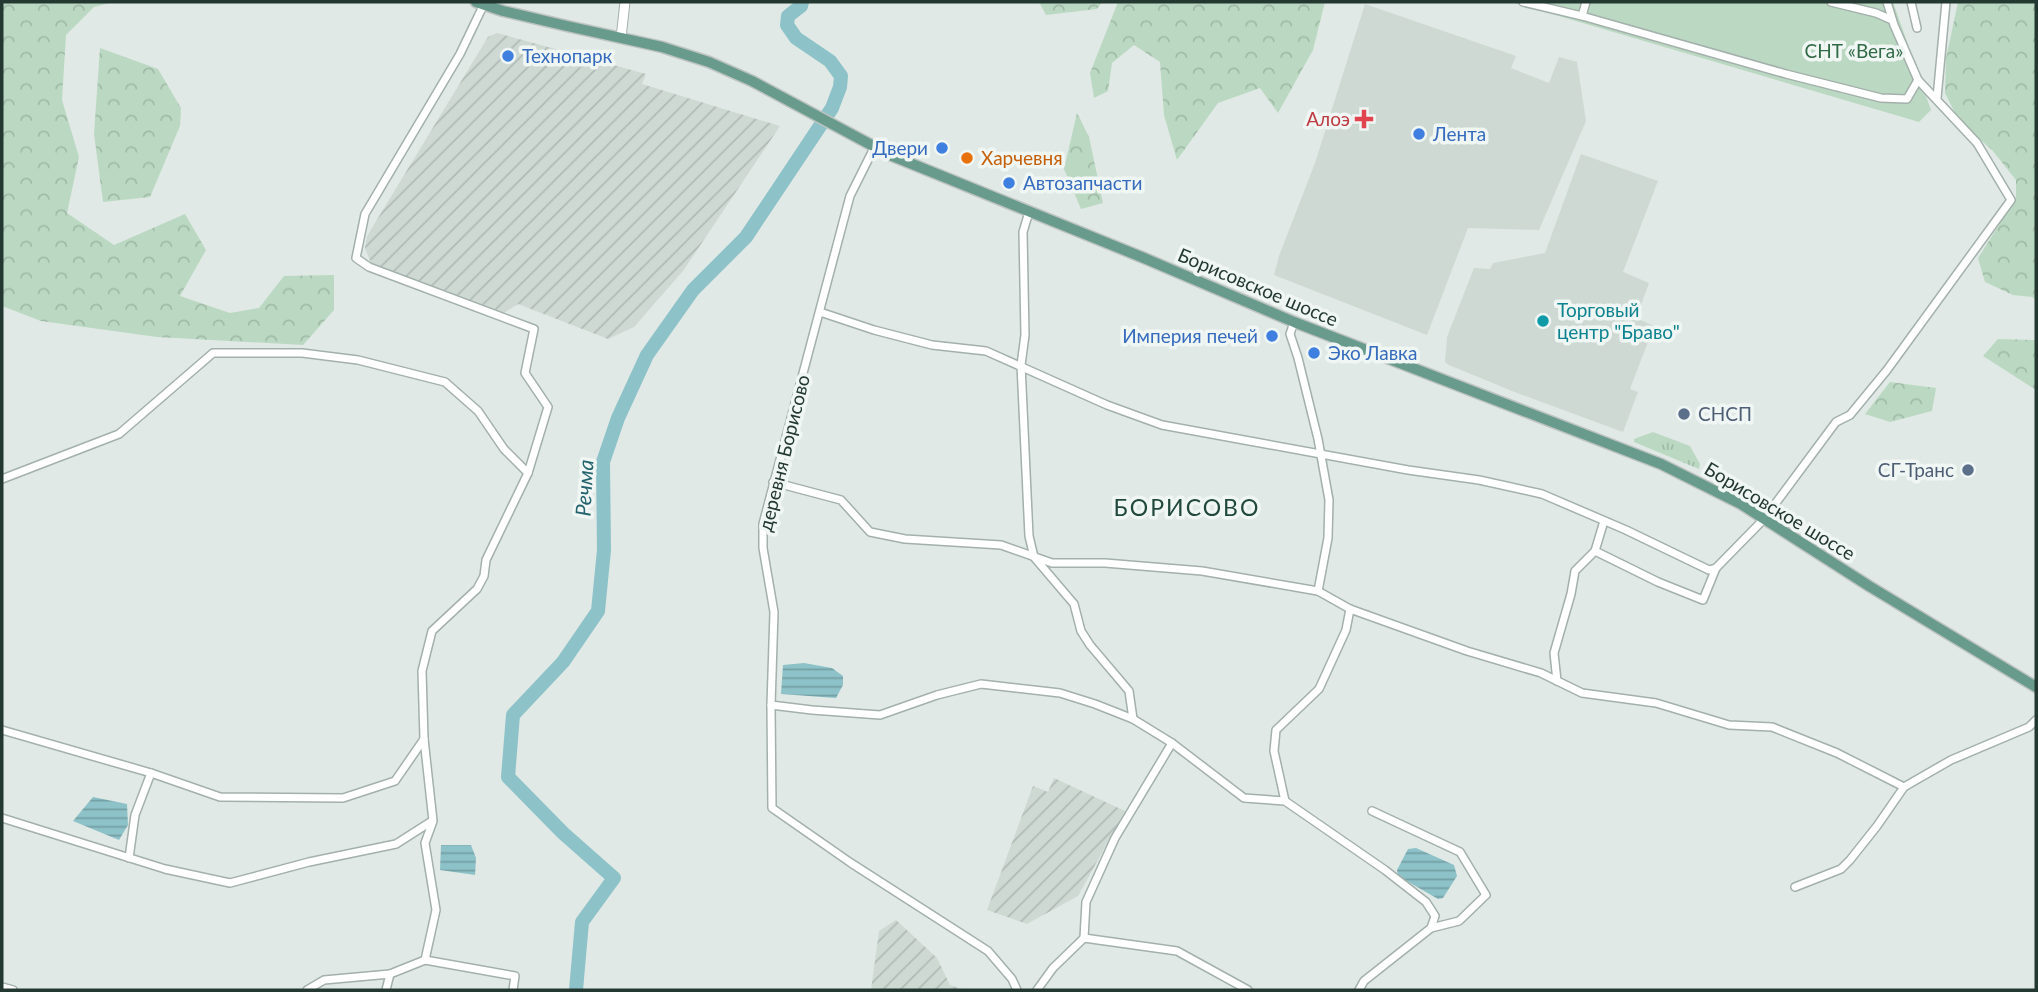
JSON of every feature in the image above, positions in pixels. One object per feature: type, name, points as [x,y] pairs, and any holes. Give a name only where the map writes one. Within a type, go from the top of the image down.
[{"type":"main road","name":"Борисовское шоссе","points":[[480,3],[662,47],[709,62],[744,77],[874,148],[1294,322],[1661,464],[1721,493],[1868,586],[2036,687]]},
{"type":"street","points":[[621,38],[625,2]]},
{"type":"street","points":[[1523,2],[1881,98],[1907,99],[1918,80]]},
{"type":"street","points":[[1583,16],[1586,2]]},
{"type":"street","points":[[1831,2],[1876,13],[1892,20]]},
{"type":"street","points":[[1595,551],[1658,582],[1703,600],[1716,568],[1764,519],[1836,422],[1850,415],[1887,370],[2011,200],[1977,144],[1918,80],[1887,2]]},
{"type":"street","points":[[1910,2],[1917,28]]},
{"type":"street","points":[[1937,98],[1946,2]]},
{"type":"street","points":[[425,960],[436,910],[425,843],[433,821],[424,739],[422,671],[432,631],[477,589],[484,576],[486,560],[528,473],[548,407],[526,373],[534,329],[369,267],[356,258],[365,214],[460,54],[480,3]]},
{"type":"street","name":"деревня Борисово","points":[[874,148],[850,195],[763,524],[763,548],[774,612],[772,808],[851,863],[988,951],[1012,979],[1017,990]]},
{"type":"street","points":[[1029,212],[1023,232],[1025,335],[1021,365],[1029,536],[1034,556],[1074,604],[1082,631],[1090,645],[1129,691],[1133,719]]},
{"type":"street","points":[[820,312],[932,345],[986,351],[1107,405],[1162,425],[1408,470],[1479,480],[1542,494],[1709,570],[1716,568]]},
{"type":"street","points":[[1294,322],[1290,334],[1318,439],[1329,500],[1328,538],[1318,591]]},
{"type":"street","points":[[2,479],[119,434],[213,353],[302,353],[358,360],[445,382],[478,411],[503,449],[528,473]]},
{"type":"street","points":[[773,482],[841,500],[870,532],[905,539],[1001,545],[1052,563],[1105,563],[1202,571],[1318,591],[1350,609],[1541,673],[1582,693],[1656,704],[1729,725],[1772,727],[1837,753],[1904,787]]},
{"type":"street","points":[[1557,681],[1554,653],[1575,571],[1595,551],[1604,521]]},
{"type":"street","points":[[1285,801],[1274,751],[1276,730],[1319,689],[1346,630],[1350,609]]},
{"type":"street","points":[[771,705],[880,715],[937,695],[981,684],[1060,693],[1096,704],[1133,719],[1172,743],[1244,798],[1285,801],[1374,862],[1426,902],[1435,916],[1431,928]]},
{"type":"street","points":[[1795,887],[1840,869],[1850,860],[1904,787],[1951,760],[2029,727],[2036,720]]},
{"type":"street","points":[[2,730],[151,772],[220,797],[342,798],[396,781],[424,739]]},
{"type":"street","points":[[1037,990],[1053,968],[1084,938],[1086,902],[1115,838],[1172,743]]},
{"type":"street","points":[[129,858],[135,815],[151,772]]},
{"type":"street","points":[[1359,990],[1364,981],[1431,928],[1459,921],[1486,895],[1460,852],[1372,811]]},
{"type":"street","points":[[2,818],[164,869],[230,883],[309,862],[396,844],[433,821]]},
{"type":"street","points":[[1084,938],[1177,951],[1248,990]]},
{"type":"street","points":[[307,990],[324,980],[390,974],[425,960],[515,976],[513,990]]},
{"type":"street","points":[[386,990],[390,974]]},
{"type":"street","points":[[2,987],[13,990]]},
{"type":"shaded area","points":[[1365,4],[1516,56],[1511,68],[1549,83],[1559,57],[1577,62],[1586,121],[1539,230],[1468,228],[1427,335],[1274,275],[1315,163]]},
{"type":"shaded area","points":[[497,33],[646,74],[642,84],[780,126],[683,271],[634,327],[608,339],[518,304],[502,314],[371,263],[365,248],[367,236],[488,37]]},
{"type":"shaded area","points":[[1581,154],[1658,181],[1623,272],[1649,283],[1636,318],[1654,326],[1630,389],[1638,392],[1623,432],[1517,393],[1445,362],[1447,337],[1474,268],[1490,269],[1493,263],[1545,253]]},
{"type":"shaded area","points":[[1054,778],[1125,811],[1078,896],[1027,924],[987,910],[1033,786],[1048,792]]},
{"type":"shaded area","points":[[896,920],[937,958],[950,985],[964,990],[871,990],[879,931]]},
{"type":"green space","points":[[2,2],[114,2],[94,7],[66,35],[62,100],[79,157],[67,213],[114,245],[185,214],[206,250],[180,296],[230,313],[259,308],[284,276],[334,275],[334,310],[303,345],[157,337],[41,321],[2,306]]},
{"type":"green space","points":[[1039,2],[1102,2],[1097,9],[1046,15]]},
{"type":"green space","points":[[1118,2],[1325,2],[1313,50],[1278,113],[1260,88],[1218,103],[1177,160],[1164,115],[1160,62],[1134,45],[1112,63],[1108,91],[1094,98],[1090,73]]},
{"type":"green space","name":"СНТ «Вега»","points":[[1511,2],[1893,2],[1931,110],[1919,122]]},
{"type":"green space","points":[[1958,2],[2036,2],[2036,300],[2013,295],[1985,282],[1978,258],[2016,198],[2016,180],[1992,150],[1959,121],[1945,93],[1946,58]]},
{"type":"green space","points":[[100,48],[158,69],[181,108],[180,126],[150,197],[103,202],[94,134]]},
{"type":"green space","points":[[1077,113],[1089,137],[1103,203],[1081,209],[1064,169]]},
{"type":"green space","points":[[1998,339],[2036,340],[2036,390],[1983,356]]},
{"type":"green space","points":[[1890,382],[1936,388],[1932,411],[1890,422],[1865,414]]},
{"type":"green space","points":[[1653,432],[1690,446],[1700,464],[1699,469],[1634,442],[1634,439]]},
{"type":"water","points":[[804,663],[832,668],[843,676],[843,685],[836,698],[781,694],[783,665]]},
{"type":"water","points":[[93,797],[127,804],[128,825],[119,840],[73,821]]},
{"type":"water","points":[[441,845],[471,845],[476,858],[475,875],[440,870]]},
{"type":"water","points":[[1416,848],[1454,865],[1457,876],[1443,898],[1438,899],[1398,876],[1397,870],[1408,849]]},
{"type":"waterway","name":"Речма","points":[[576,990],[582,922],[614,878],[563,833],[508,777],[513,715],[563,662],[598,611],[604,550],[603,462],[618,418],[647,355],[693,290],[746,237],[832,108],[841,76],[830,61],[796,38],[787,25],[788,16],[801,6],[802,2]]},
{"type":"place","name":"Технопарк","points":[[508,56]]},
{"type":"place","name":"Алоэ","points":[[1364,119]]},
{"type":"place","name":"Лента","points":[[1419,134]]},
{"type":"place","name":"Двери","points":[[942,148]]},
{"type":"place","name":"Харчевня","points":[[967,158]]},
{"type":"place","name":"Автозапчасти","points":[[1009,183]]},
{"type":"place","name":"Торговый центр \"Браво\"","points":[[1543,321]]},
{"type":"place","name":"Империя печей","points":[[1272,336]]},
{"type":"place","name":"Эко Лавка","points":[[1314,353]]},
{"type":"place","name":"СНСП","points":[[1684,414]]},
{"type":"place","name":"СГ-Транс","points":[[1968,470]]},
{"type":"district","name":"БОРИСОВО","points":[[1187,508]]}]
